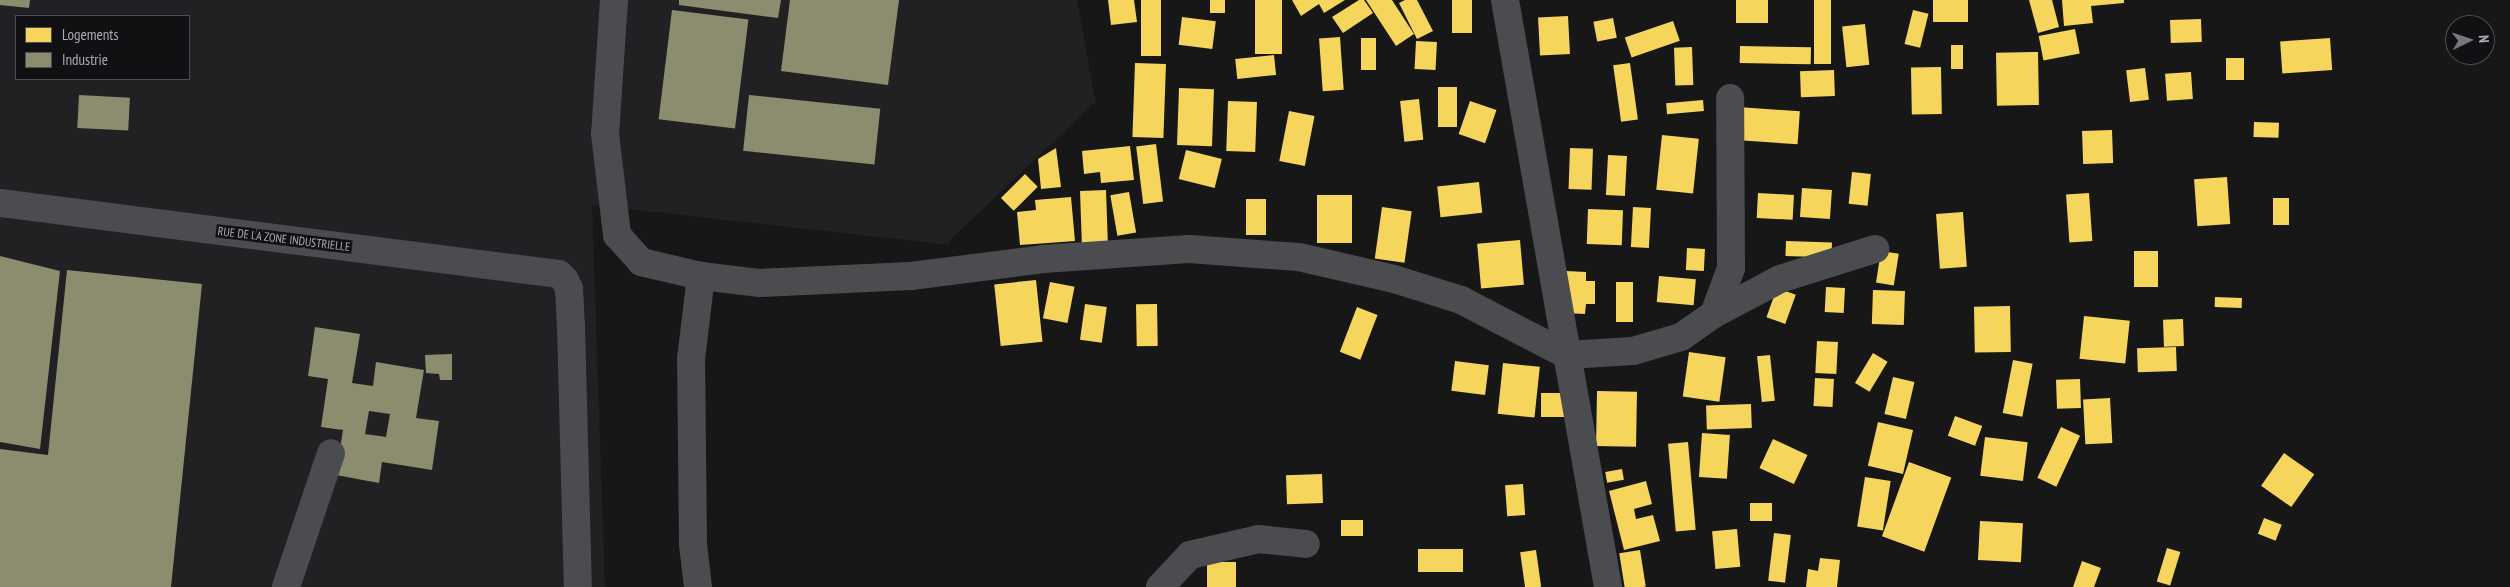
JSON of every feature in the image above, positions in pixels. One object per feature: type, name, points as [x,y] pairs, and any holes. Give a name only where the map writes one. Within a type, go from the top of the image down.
[{"type":"street","points":[[614,0],[605,134],[617,235],[641,262],[700,276],[759,283],[911,276],[1043,259],[1190,248],[1299,257],[1394,279],[1460,300],[1567,355],[1633,351],[1681,337],[1714,314],[1780,279],[1875,249]]},
{"type":"street","points":[[1505,0],[1608,587]]},
{"type":"street","points":[[1714,314],[1731,268],[1730,98]]},
{"type":"street","name":"RUE DE LA ZONE INDUSTRIELLE","points":[[0,204],[559,274],[565,280],[568,288],[571,326],[578,587]]},
{"type":"street","points":[[698,587],[693,544],[691,359],[700,276]]},
{"type":"street","points":[[286,587],[331,453]]},
{"type":"street","points":[[1160,587],[1190,555],[1258,539],[1306,544]]},
{"type":"shaded area","points":[[0,0],[1077,0],[1096,105],[1094,103],[948,242],[951,245],[592,205],[605,587],[0,587]]},
{"type":"building: Logements","points":[[1108,0],[1134,0],[1137,22],[1111,25]]},
{"type":"building: Logements","points":[[1141,0],[1161,0],[1161,56],[1141,56]]},
{"type":"building: Logements","points":[[1210,0],[1225,0],[1225,13],[1210,13]]},
{"type":"building: Logements","points":[[1255,0],[1282,0],[1282,54],[1255,54]]},
{"type":"building: Logements","points":[[1292,0],[1345,0],[1324,13],[1319,4],[1301,16]]},
{"type":"building: Logements","points":[[1359,0],[1364,0],[1373,13],[1343,33],[1332,17]]},
{"type":"building: Logements","points":[[1366,0],[1392,0],[1414,34],[1396,46]]},
{"type":"building: Logements","points":[[1405,0],[1417,0],[1433,31],[1417,39],[1399,3]]},
{"type":"building: Logements","points":[[1452,0],[1472,0],[1472,33],[1452,33]]},
{"type":"building: Logements","points":[[1736,0],[1768,0],[1768,23],[1736,23]]},
{"type":"building: Logements","points":[[1814,0],[1831,0],[1831,64],[1814,64]]},
{"type":"building: Logements","points":[[1933,0],[1968,0],[1968,22],[1933,22]]},
{"type":"building: Logements","points":[[2029,0],[2052,0],[2059,27],[2038,33]]},
{"type":"building: Logements","points":[[2062,0],[2124,0],[2124,3],[2091,6],[2093,23],[2064,26]]},
{"type":"building: Logements","points":[[1913,10],[1929,14],[1920,48],[1905,44]]},
{"type":"building: Logements","points":[[1568,16],[1570,54],[1540,56],[1538,18]]},
{"type":"building: Logements","points":[[1182,17],[1216,21],[1212,49],[1179,45]]},
{"type":"building: Logements","points":[[1613,18],[1617,38],[1597,41],[1593,22]]},
{"type":"building: Logements","points":[[2201,19],[2202,42],[2171,43],[2170,20]]},
{"type":"building: Logements","points":[[1673,21],[1680,41],[1632,57],[1625,38]]},
{"type":"building: Logements","points":[[1865,24],[1869,65],[1846,67],[1842,26]]},
{"type":"building: Logements","points":[[2075,29],[2080,54],[2043,61],[2039,36]]},
{"type":"building: Logements","points":[[1340,37],[1344,90],[1323,91],[1319,38]]},
{"type":"building: Logements","points":[[1361,38],[1376,38],[1376,70],[1361,70]]},
{"type":"building: Logements","points":[[2330,38],[2332,70],[2282,73],[2280,41]]},
{"type":"building: Logements","points":[[1416,41],[1437,42],[1436,70],[1415,69]]},
{"type":"building: Logements","points":[[1951,45],[1963,45],[1963,69],[1951,69]]},
{"type":"building: Logements","points":[[1740,46],[1811,47],[1811,64],[1740,63]]},
{"type":"building: Logements","points":[[1692,47],[1693,85],[1675,86],[1674,48]]},
{"type":"building: Logements","points":[[2038,52],[2039,105],[1997,106],[1996,53]]},
{"type":"building: Logements","points":[[1274,55],[1276,75],[1237,79],[1235,59]]},
{"type":"building: Logements","points":[[2226,58],[2244,58],[2244,80],[2226,80]]},
{"type":"building: Logements","points":[[1135,63],[1166,64],[1163,138],[1132,137]]},
{"type":"building: Logements","points":[[1630,63],[1638,119],[1621,122],[1613,65]]},
{"type":"building: Logements","points":[[1941,67],[1942,114],[1912,115],[1911,68]]},
{"type":"building: Logements","points":[[2145,68],[2149,100],[2130,102],[2126,70]]},
{"type":"building: Logements","points":[[1834,70],[1835,96],[1801,97],[1800,71]]},
{"type":"building: Logements","points":[[2191,72],[2193,99],[2167,101],[2165,74]]},
{"type":"building: Logements","points":[[1438,87],[1457,87],[1457,127],[1438,127]]},
{"type":"building: Logements","points":[[1179,88],[1214,89],[1212,146],[1177,145]]},
{"type":"building: Logements","points":[[1419,99],[1423,140],[1404,142],[1400,101]]},
{"type":"building: Logements","points":[[1703,100],[1704,111],[1667,114],[1666,103]]},
{"type":"building: Logements","points":[[1228,101],[1257,102],[1255,152],[1226,151]]},
{"type":"building: Logements","points":[[1470,101],[1496,110],[1485,143],[1459,134]]},
{"type":"building: Logements","points":[[1738,107],[1800,111],[1798,144],[1736,140]]},
{"type":"building: Logements","points":[[1289,111],[1315,116],[1305,166],[1279,161]]},
{"type":"building: Logements","points":[[2254,122],[2279,123],[2278,138],[2253,137]]},
{"type":"building: Logements","points":[[2112,130],[2113,163],[2083,164],[2082,131]]},
{"type":"building: Logements","points":[[1662,135],[1699,139],[1693,194],[1656,190]]},
{"type":"building: Logements","points":[[1156,144],[1163,202],[1143,204],[1136,146]]},
{"type":"building: Logements","points":[[1130,146],[1134,180],[1101,183],[1100,172],[1084,174],[1082,151]]},
{"type":"building: Logements","points":[[1056,148],[1061,187],[1041,189],[1038,159]]},
{"type":"building: Logements","points":[[1570,148],[1593,149],[1592,190],[1569,189]]},
{"type":"building: Logements","points":[[1186,150],[1222,159],[1215,188],[1179,179]]},
{"type":"building: Logements","points":[[1608,155],[1627,156],[1625,196],[1606,195]]},
{"type":"building: Logements","points":[[1852,172],[1871,174],[1868,206],[1849,204]]},
{"type":"building: Logements","points":[[1025,174],[1038,187],[1014,211],[1001,198]]},
{"type":"building: Logements","points":[[2227,177],[2230,224],[2197,226],[2194,179]]},
{"type":"building: Logements","points":[[1479,182],[1482,213],[1440,217],[1437,186]]},
{"type":"building: Logements","points":[[1802,188],[1832,190],[1830,219],[1800,217]]},
{"type":"building: Logements","points":[[1106,190],[1108,243],[1082,244],[1080,191]]},
{"type":"building: Logements","points":[[1129,192],[1136,232],[1117,236],[1110,195]]},
{"type":"building: Logements","points":[[1758,193],[1794,195],[1793,220],[1757,218]]},
{"type":"building: Logements","points":[[2089,193],[2092,241],[2069,242],[2066,195]]},
{"type":"building: Logements","points":[[1317,195],[1352,195],[1352,243],[1317,243]]},
{"type":"building: Logements","points":[[1071,197],[1075,241],[1020,245],[1017,212],[1036,210],[1035,200]]},
{"type":"building: Logements","points":[[2273,198],[2289,198],[2289,225],[2273,225]]},
{"type":"building: Logements","points":[[1246,199],[1266,199],[1266,235],[1246,235]]},
{"type":"building: Logements","points":[[1382,207],[1412,211],[1404,263],[1375,258]]},
{"type":"building: Logements","points":[[1633,207],[1651,208],[1649,248],[1631,247]]},
{"type":"building: Logements","points":[[1588,209],[1623,210],[1622,245],[1587,244]]},
{"type":"building: Logements","points":[[1963,212],[1967,267],[1940,269],[1936,214]]},
{"type":"building: Logements","points":[[1520,240],[1524,285],[1481,289],[1477,244]]},
{"type":"building: Logements","points":[[1786,241],[1832,243],[1831,258],[1785,256]]},
{"type":"building: Logements","points":[[1687,248],[1705,249],[1704,271],[1686,270]]},
{"type":"building: Logements","points":[[1881,251],[1899,254],[1894,285],[1876,283]]},
{"type":"building: Logements","points":[[2134,251],[2158,251],[2158,287],[2134,287]]},
{"type":"building: Logements","points":[[1566,271],[1586,272],[1586,281],[1595,281],[1595,304],[1586,304],[1585,314],[1565,313]]},
{"type":"building: Logements","points":[[1659,276],[1696,279],[1694,305],[1657,302]]},
{"type":"building: Logements","points":[[1036,280],[1042,342],[1001,346],[994,284]]},
{"type":"building: Logements","points":[[1050,282],[1075,287],[1067,323],[1043,318]]},
{"type":"building: Logements","points":[[1616,282],[1633,282],[1633,322],[1616,322]]},
{"type":"building: Logements","points":[[1826,287],[1845,288],[1844,313],[1825,312]]},
{"type":"building: Logements","points":[[1777,288],[1796,295],[1785,324],[1766,317]]},
{"type":"building: Logements","points":[[1873,290],[1905,291],[1904,325],[1872,324]]},
{"type":"building: Logements","points":[[2215,297],[2242,298],[2242,308],[2215,307]]},
{"type":"building: Logements","points":[[1085,304],[1107,307],[1102,343],[1080,340]]},
{"type":"building: Logements","points":[[1136,304],[1157,304],[1158,346],[1137,346]]},
{"type":"building: Logements","points":[[2010,306],[2011,352],[1975,353],[1974,307]]},
{"type":"building: Logements","points":[[1357,307],[1378,315],[1360,360],[1340,352]]},
{"type":"building: Logements","points":[[2084,316],[2130,321],[2125,364],[2080,359]]},
{"type":"building: Logements","points":[[2183,319],[2184,346],[2164,347],[2163,320]]},
{"type":"building: Logements","points":[[1817,341],[1838,342],[1836,374],[1815,373]]},
{"type":"building: Logements","points":[[2176,347],[2177,371],[2138,372],[2137,348]]},
{"type":"building: Logements","points":[[1689,352],[1726,357],[1719,402],[1683,397]]},
{"type":"building: Logements","points":[[1873,353],[1888,362],[1870,392],[1855,383]]},
{"type":"building: Logements","points":[[1770,355],[1775,401],[1762,402],[1757,356]]},
{"type":"building: Logements","points":[[2013,360],[2033,364],[2022,417],[2003,413]]},
{"type":"building: Logements","points":[[1455,361],[1489,365],[1485,395],[1451,391]]},
{"type":"building: Logements","points":[[1503,363],[1540,367],[1534,418],[1498,414]]},
{"type":"building: Logements","points":[[1893,377],[1914,382],[1906,419],[1884,414]]},
{"type":"building: Logements","points":[[1815,378],[1834,379],[1833,407],[1814,406]]},
{"type":"building: Logements","points":[[2080,379],[2081,408],[2057,409],[2056,380]]},
{"type":"building: Logements","points":[[1597,391],[1637,392],[1636,447],[1596,446]]},
{"type":"building: Logements","points":[[1541,393],[1565,393],[1565,417],[1541,417]]},
{"type":"building: Logements","points":[[2110,398],[2112,443],[2085,444],[2083,399]]},
{"type":"building: Logements","points":[[1751,404],[1752,428],[1707,430],[1706,406]]},
{"type":"building: Logements","points":[[1955,416],[1982,426],[1975,446],[1948,436]]},
{"type":"building: Logements","points":[[1878,422],[1913,430],[1903,474],[1868,466]]},
{"type":"building: Logements","points":[[2061,427],[2080,436],[2056,487],[2037,478]]},
{"type":"building: Logements","points":[[1702,433],[1730,435],[1727,479],[1699,477]]},
{"type":"building: Logements","points":[[1985,437],[2028,442],[2023,481],[1980,476]]},
{"type":"building: Logements","points":[[1773,439],[1807,455],[1794,484],[1759,468]]},
{"type":"building: Logements","points":[[1688,442],[1696,530],[1676,531],[1668,444]]},
{"type":"building: Logements","points":[[2284,453],[2314,474],[2291,507],[2261,486]]},
{"type":"building: Logements","points":[[1909,462],[1951,477],[1924,552],[1882,536]]},
{"type":"building: Logements","points":[[1622,469],[1624,480],[1607,483],[1605,472]]},
{"type":"building: Logements","points":[[1322,474],[1323,503],[1287,504],[1286,475]]},
{"type":"building: Logements","points":[[1865,477],[1891,481],[1883,530],[1857,526]]},
{"type":"building: Logements","points":[[1646,481],[1652,504],[1634,509],[1636,519],[1653,515],[1660,541],[1624,550],[1609,491]]},
{"type":"building: Logements","points":[[1523,484],[1525,515],[1507,516],[1505,485]]},
{"type":"building: Logements","points":[[1750,503],[1772,503],[1772,521],[1750,521]]},
{"type":"building: Logements","points":[[2264,518],[2282,525],[2276,541],[2258,534]]},
{"type":"building: Logements","points":[[1341,520],[1363,520],[1363,536],[1341,536]]},
{"type":"building: Logements","points":[[1980,521],[2023,523],[2021,562],[1978,560]]},
{"type":"building: Logements","points":[[1737,529],[1740,567],[1715,569],[1712,531]]},
{"type":"building: Logements","points":[[1774,533],[1791,535],[1785,583],[1768,581]]},
{"type":"building: Logements","points":[[2167,548],[2180,552],[2170,586],[2157,581]]},
{"type":"building: Logements","points":[[1418,549],[1463,549],[1463,572],[1418,572]]},
{"type":"building: Logements","points":[[1536,550],[1541,587],[1525,587],[1520,552]]},
{"type":"building: Logements","points":[[1640,550],[1646,587],[1625,587],[1619,553]]},
{"type":"building: Logements","points":[[1820,558],[1840,560],[1837,587],[1806,587],[1808,569],[1818,571]]},
{"type":"building: Logements","points":[[2082,561],[2101,568],[2094,587],[2073,587]]},
{"type":"building: Logements","points":[[1207,562],[1236,562],[1236,587],[1207,587]]},
{"type":"building: Industrie","points":[[0,0],[30,0],[29,8],[0,5]]},
{"type":"building: Industrie","points":[[679,0],[781,0],[778,18],[679,5]]},
{"type":"building: Industrie","points":[[790,0],[899,0],[888,85],[781,71]]},
{"type":"building: Industrie","points":[[672,10],[748,19],[735,129],[659,119]]},
{"type":"building: Industrie","points":[[79,95],[130,98],[128,131],[77,128]]},
{"type":"building: Industrie","points":[[749,95],[880,109],[874,164],[743,151]]},
{"type":"building: Industrie","points":[[0,256],[60,271],[40,449],[0,442]]},
{"type":"building: Industrie","points":[[67,270],[202,284],[171,587],[0,587],[0,449],[48,455]]},
{"type":"building: Industrie","points":[[315,327],[360,334],[352,383],[373,386],[376,362],[424,370],[416,418],[439,421],[432,470],[382,462],[379,483],[336,475],[343,430],[321,427],[328,379],[308,376]],"holes":[[[369,411],[390,414],[386,437],[365,434]]]},
{"type":"building: Industrie","points":[[452,354],[452,380],[440,380],[439,374],[426,373],[425,355]]}]
